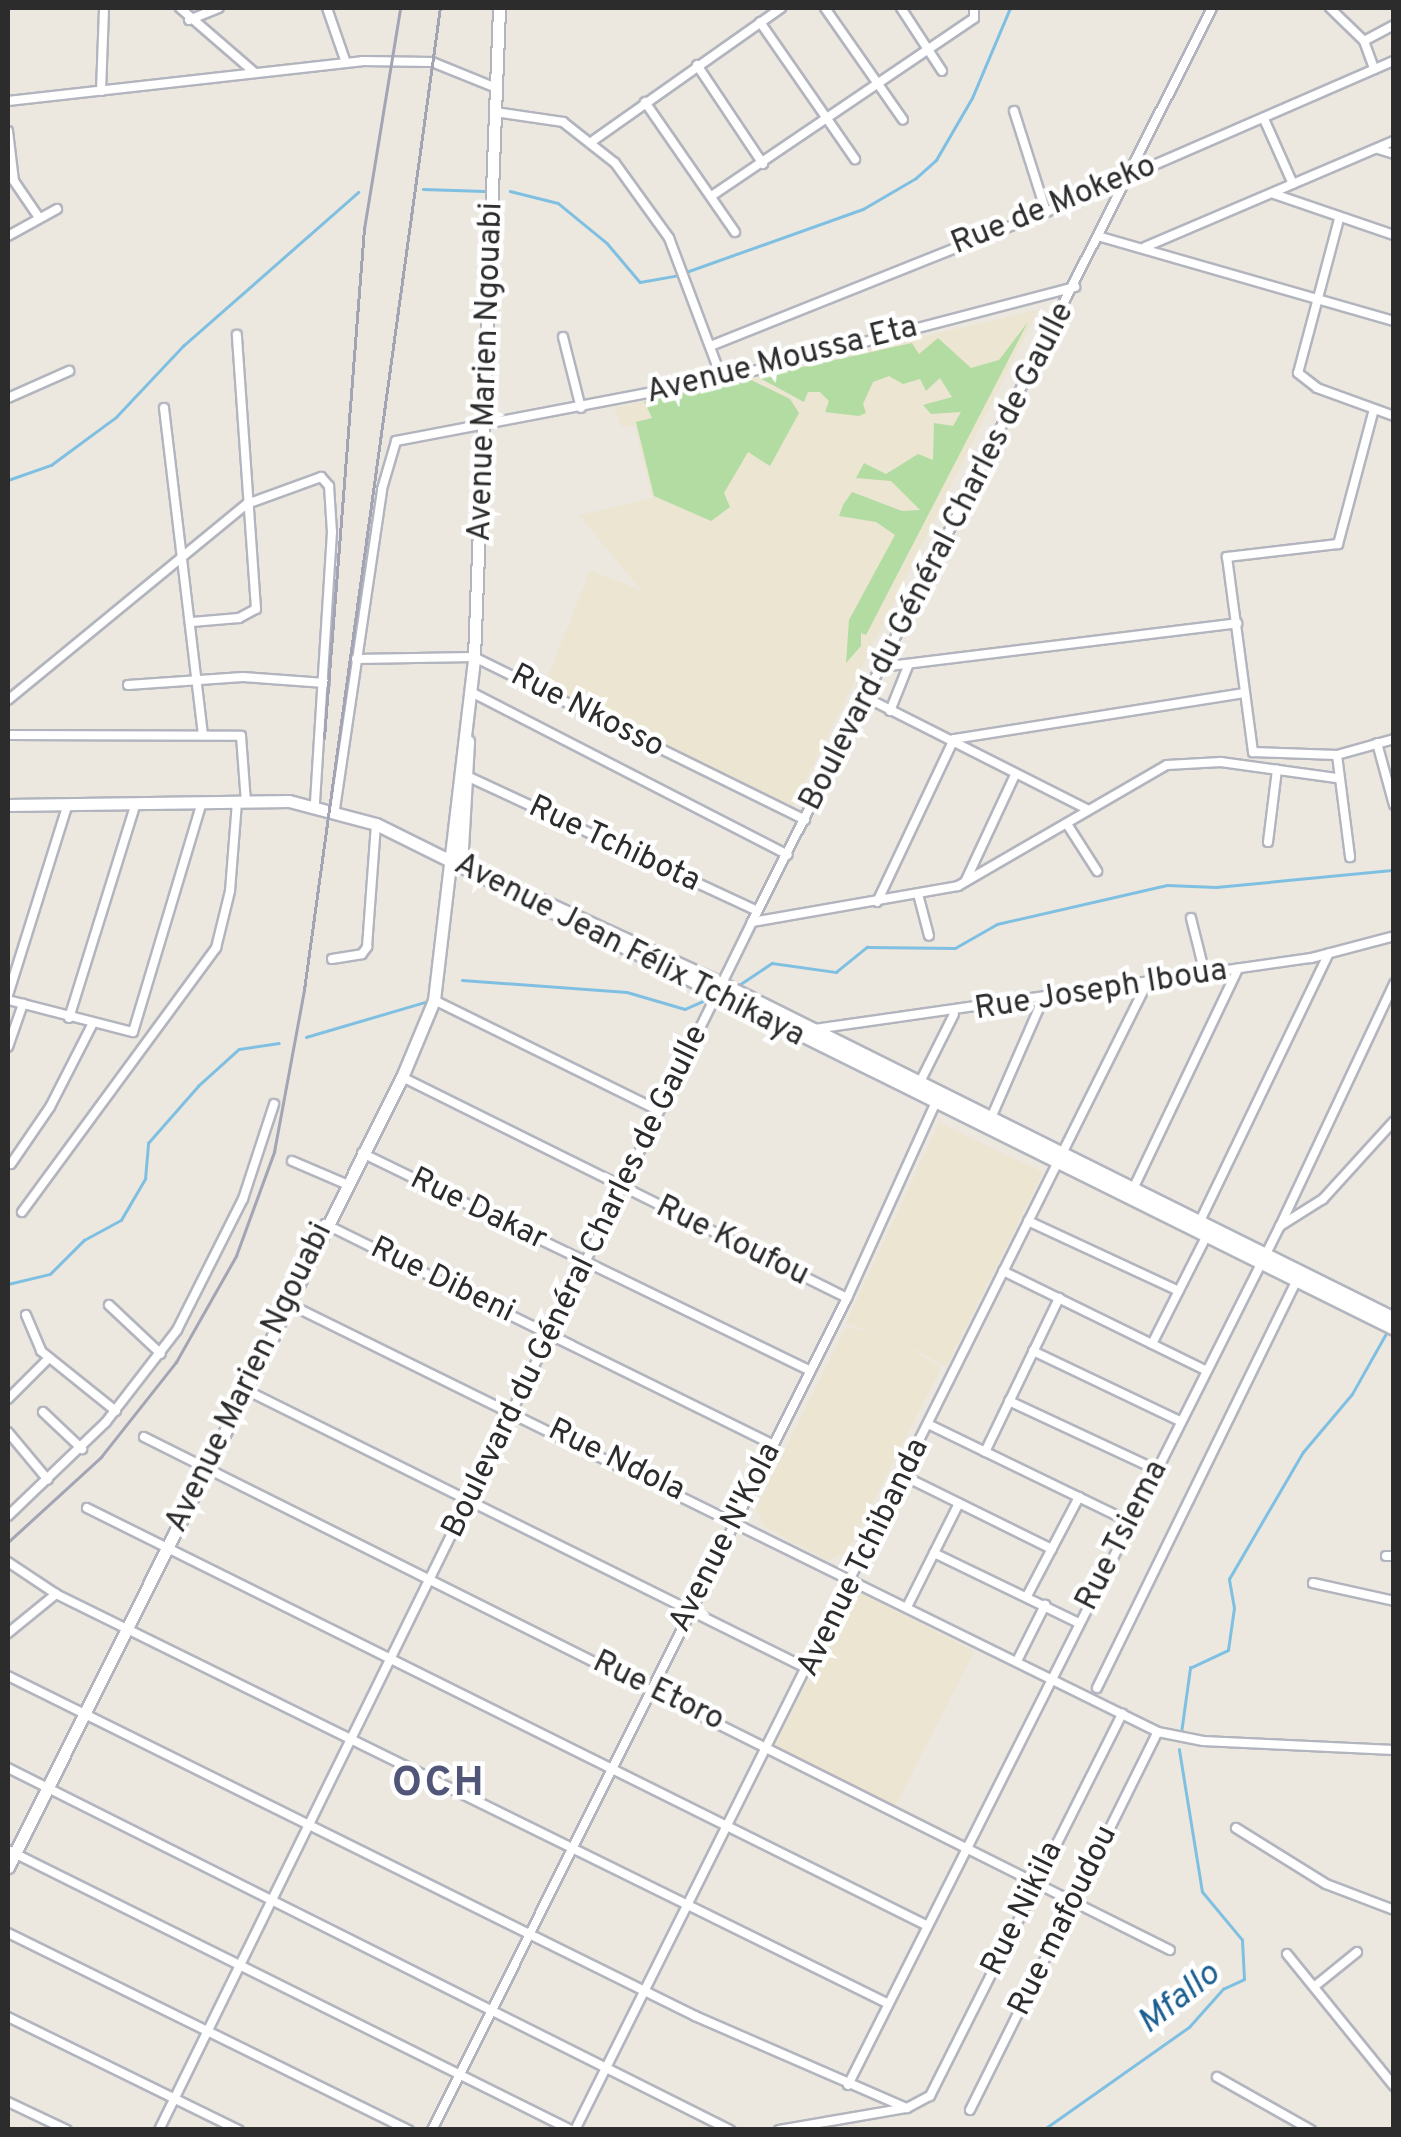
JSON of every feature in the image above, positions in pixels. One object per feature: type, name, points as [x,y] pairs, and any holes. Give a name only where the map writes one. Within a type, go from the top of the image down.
[{"type":"street","points":[[101,92],[104,8]]},
{"type":"street","points":[[180,8],[189,20],[255,73]]},
{"type":"street","points":[[189,20],[219,8]]},
{"type":"street","points":[[328,8],[346,63]]},
{"type":"street","name":"Avenue Marien Ngouabi","points":[[8,1866],[11,1852],[167,1547],[285,1302],[402,1077],[434,1000],[453,864],[474,657],[486,426],[499,8]]},
{"type":"street","points":[[594,140],[781,8]]},
{"type":"street","points":[[826,8],[903,120]]},
{"type":"street","points":[[901,8],[942,71]]},
{"type":"street","points":[[713,195],[974,18],[974,8]]},
{"type":"street","name":"Boulevard du Général Charles de Gaulle","points":[[159,2130],[658,1110],[1132,176],[1212,8]]},
{"type":"street","points":[[1330,8],[1364,41],[1374,69]]},
{"type":"street","points":[[760,22],[855,160]]},
{"type":"street","points":[[1364,41],[1394,25]]},
{"type":"street","name":"Rue de Mokeko","points":[[712,344],[1046,212],[1394,60]]},
{"type":"street","points":[[8,101],[346,63],[432,62],[494,86]]},
{"type":"street","points":[[697,65],[762,164]]},
{"type":"street","points":[[645,102],[736,232]]},
{"type":"street","points":[[1014,111],[1046,212]]},
{"type":"street","points":[[494,112],[538,114],[594,140],[661,225],[712,344],[722,379]]},
{"type":"street","points":[[1264,119],[1293,184]]},
{"type":"street","points":[[8,131],[14,180],[38,216]]},
{"type":"street","points":[[1145,247],[1394,141]]},
{"type":"street","points":[[1378,149],[1394,154]]},
{"type":"street","points":[[1274,194],[1394,235]]},
{"type":"street","points":[[8,236],[38,216],[57,209]]},
{"type":"street","points":[[1339,219],[1298,374],[1316,388],[1394,416]]},
{"type":"street","points":[[1101,236],[1316,295],[1394,321]]},
{"type":"street","name":"Avenue Moussa Eta","points":[[356,658],[394,444],[722,379],[1076,286]]},
{"type":"street","points":[[192,622],[255,612],[237,335]]},
{"type":"street","points":[[563,337],[581,408]]},
{"type":"street","points":[[8,398],[69,371]]},
{"type":"street","points":[[164,408],[203,733]]},
{"type":"street","points":[[1374,408],[1342,540],[1227,557],[1253,752],[1338,755],[1394,739]]},
{"type":"street","points":[[8,700],[247,504],[317,477],[328,482],[325,683],[315,804]]},
{"type":"street","points":[[880,667],[908,666],[1094,636],[1237,623]]},
{"type":"street","name":"Rue Nkosso","points":[[356,658],[474,657],[805,820]]},
{"type":"street","points":[[335,809],[356,658]]},
{"type":"street","points":[[890,710],[908,666]]},
{"type":"street","points":[[128,685],[196,678],[325,683]]},
{"type":"street","points":[[471,692],[788,855]]},
{"type":"street","points":[[877,902],[951,742],[973,732],[1243,693]]},
{"type":"street","points":[[865,697],[1087,809]]},
{"type":"street","points":[[8,736],[203,733],[243,737],[242,802],[230,891],[216,948],[22,1212]]},
{"type":"street","name":"Avenue Marien Ngouabi","points":[[453,864],[471,778],[467,737]]},
{"type":"street","points":[[1377,744],[1394,805]]},
{"type":"street","points":[[1338,755],[1336,778],[1350,857]]},
{"type":"street","points":[[752,922],[877,902],[965,882],[1167,765],[1221,762],[1336,778]]},
{"type":"street","points":[[1268,842],[1277,770]]},
{"type":"street","points":[[965,882],[1015,775]]},
{"type":"street","name":"Rue Tchibota","points":[[471,778],[758,911]]},
{"type":"street","points":[[68,804],[8,998],[92,1025],[133,1032],[202,802]]},
{"type":"street","points":[[70,1018],[136,803]]},
{"type":"street","name":"Avenue Jean Félix Tchikaya","points":[[8,805],[315,804],[376,824],[805,1029],[916,1090],[934,1106],[1200,1221],[1296,1282],[1394,1329]]},
{"type":"street","points":[[332,959],[362,954],[367,947],[376,824]]},
{"type":"street","points":[[1067,824],[1097,871]]},
{"type":"street","points":[[918,894],[930,936]]},
{"type":"street","points":[[1191,918],[1206,974]]},
{"type":"street","name":"Rue Joseph Iboua","points":[[805,1029],[954,1014],[1329,953],[1394,936]]},
{"type":"street","points":[[1200,1221],[1329,953]]},
{"type":"street","points":[[1133,1189],[1238,969]]},
{"type":"street","name":"Avenue Tchibanda","points":[[573,2130],[854,1580],[1057,1158],[1147,982]]},
{"type":"street","name":"Rue Tsiema","points":[[848,2085],[1280,1226],[1394,984]]},
{"type":"street","name":"Avenue Jean Félix Tchikaya","points":[[721,988],[916,1090],[990,1120],[1206,1238],[1261,1258],[1394,1318]]},
{"type":"street","points":[[990,1120],[1043,998]]},
{"type":"street","points":[[434,1000],[658,1110]]},
{"type":"street","points":[[8,1047],[23,1004]]},
{"type":"street","points":[[916,1090],[954,1014]]},
{"type":"street","points":[[11,1164],[50,1107],[92,1025]]},
{"type":"street","name":"Rue Koufou","points":[[402,1077],[847,1298]]},
{"type":"street","points":[[8,1516],[82,1449],[161,1354],[222,1246],[274,1104]]},
{"type":"street","name":"Avenue N'Kola","points":[[432,2130],[847,1298],[934,1106]]},
{"type":"street","points":[[1280,1226],[1322,1199],[1394,1121]]},
{"type":"street","name":"Rue Dakar","points":[[362,1153],[810,1371]]},
{"type":"street","points":[[292,1161],[346,1184]]},
{"type":"street","points":[[1028,1220],[1179,1291]]},
{"type":"street","name":"Rue Dibeni","points":[[324,1224],[774,1444]]},
{"type":"street","points":[[1152,1344],[1206,1238]]},
{"type":"street","points":[[1004,1270],[1205,1370]]},
{"type":"street","points":[[1097,1688],[1296,1282]]},
{"type":"street","points":[[985,1452],[1059,1298]]},
{"type":"street","name":"Rue Ndola","points":[[285,1302],[736,1520],[1158,1732],[1203,1741],[1394,1750]]},
{"type":"street","points":[[109,1305],[161,1354]]},
{"type":"street","points":[[26,1315],[49,1358],[116,1412]]},
{"type":"street","points":[[1033,1351],[1180,1421]]},
{"type":"street","points":[[8,1399],[49,1358]]},
{"type":"street","points":[[244,1389],[691,1606],[808,1669]]},
{"type":"street","points":[[1009,1401],[1157,1470]]},
{"type":"street","points":[[43,1412],[82,1449]]},
{"type":"street","points":[[930,1425],[1130,1522]]},
{"type":"street","points":[[8,1432],[48,1480]]},
{"type":"street","name":"Rue Etoro","points":[[144,1438],[771,1746],[1036,1882],[1076,1898],[1170,1950]]},
{"type":"street","points":[[904,1476],[1052,1549]]},
{"type":"street","points":[[1028,1596],[1079,1497]]},
{"type":"street","points":[[907,1607],[959,1503]]},
{"type":"street","points":[[87,1508],[926,1925]]},
{"type":"street","points":[[934,1553],[1079,1623]]},
{"type":"street","points":[[8,1562],[56,1594],[888,2003]]},
{"type":"street","points":[[1313,1583],[1394,1602]]},
{"type":"street","points":[[8,1633],[56,1594]]},
{"type":"street","points":[[1016,1662],[1045,1605]]},
{"type":"street","points":[[8,1676],[646,1991],[848,2085],[907,2108]]},
{"type":"street","name":"Rue Nikila","points":[[907,2108],[923,2103],[1122,1714]]},
{"type":"street","name":"Rue mafoudou","points":[[970,2110],[1158,1732]]},
{"type":"street","points":[[8,1768],[730,2130]]},
{"type":"street","points":[[1236,1828],[1326,1884],[1394,1910]]},
{"type":"street","points":[[11,1852],[573,2130]]},
{"type":"street","points":[[8,1933],[409,2130]]},
{"type":"street","points":[[1315,1986],[1357,1952]]},
{"type":"street","points":[[1287,1954],[1394,2086]]},
{"type":"street","points":[[8,2017],[240,2130]]},
{"type":"street","points":[[1218,2077],[1311,2130]]},
{"type":"street","points":[[8,2102],[67,2130]]},
{"type":"street","points":[[779,2130],[907,2108]]},
{"type":"shaded area","points":[[1038,310],[789,814],[544,686],[590,570],[642,591],[579,515],[652,498],[635,426],[621,426],[614,408]]},
{"type":"shaded area","points":[[939,1123],[1043,1172],[946,1367],[897,1339],[941,1368],[848,1551],[828,1561],[765,1527],[756,1508],[846,1327],[877,1333],[846,1323]]},
{"type":"shaded area","points":[[854,1590],[974,1651],[895,1807],[775,1746]]},
{"type":"green space","points":[[1028,322],[866,635],[861,633],[861,646],[846,663],[849,620],[895,535],[876,522],[839,516],[843,505],[852,492],[902,511],[920,510],[891,481],[856,478],[864,463],[886,474],[918,454],[933,460],[934,423],[953,426],[961,412],[931,414],[923,405],[952,397],[940,378],[926,391],[920,379],[903,384],[889,376],[873,382],[863,404],[866,413],[859,416],[825,412],[829,401],[820,392],[808,392],[804,402],[758,377],[912,343],[919,354],[938,338],[971,368],[999,360]]},
{"type":"green space","points":[[749,379],[790,399],[799,413],[770,466],[748,452],[724,493],[730,507],[711,521],[654,496],[636,422],[652,418],[644,401]]},
{"type":"waterway","points":[[686,272],[863,209],[916,178],[936,160],[972,98],[1010,8]]},
{"type":"waterway","points":[[423,189],[484,191]]},
{"type":"waterway","points":[[510,191],[558,203],[607,243],[640,282],[678,275]]},
{"type":"waterway","points":[[8,480],[51,465],[116,417],[183,346],[358,192]]},
{"type":"waterway","points":[[736,987],[772,963],[836,972],[867,947],[955,948],[997,924],[1167,885],[1216,887],[1394,870]]},
{"type":"waterway","points":[[462,980],[627,992],[685,1009],[710,998]]},
{"type":"waterway","points":[[306,1037],[425,1002]]},
{"type":"waterway","points":[[8,1284],[50,1274],[84,1240],[121,1220],[145,1179],[148,1143],[198,1086],[239,1049],[279,1043]]},
{"type":"waterway","name":"Mfallo","points":[[1181,1733],[1190,1668],[1228,1650],[1234,1608],[1229,1579],[1303,1452],[1352,1394],[1387,1332]]},
{"type":"waterway","name":"Mfallo","points":[[1043,2130],[1189,2027],[1223,1989],[1244,1979],[1242,1940],[1202,1892],[1179,1750]]},
{"type":"railway","points":[[324,738],[364,229],[400,8]]},
{"type":"railway","points":[[8,1542],[101,1457],[176,1362],[236,1256],[274,1152],[304,990],[440,8]]},
{"type":"district","name":"OCH","points":[[439,1785]]}]
